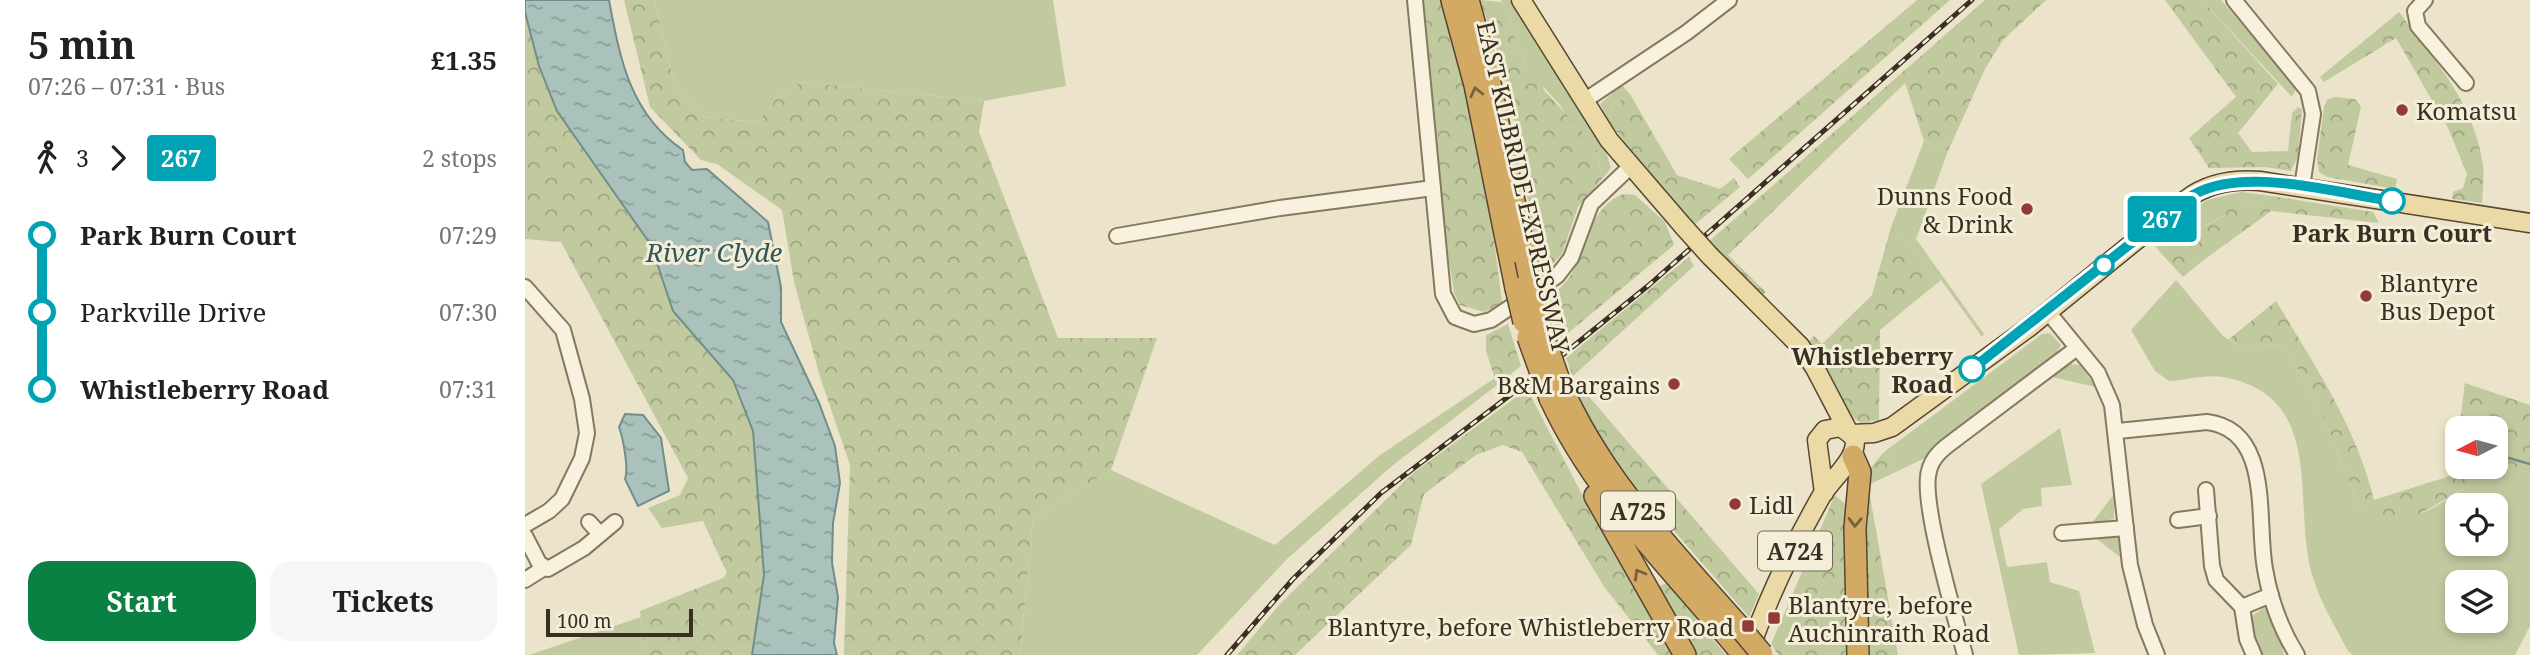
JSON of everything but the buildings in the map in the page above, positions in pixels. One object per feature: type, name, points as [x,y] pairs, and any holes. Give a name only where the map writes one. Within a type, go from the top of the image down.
[{"type":"highway","name":"EAST KILBRIDE EXPRESSWAY","points":[[1452,0],[1475,85],[1516,288],[1532,324],[1555,391],[1559,418],[1589,469],[1617,509],[1747,647]]},
{"type":"highway","name":"EAST KILBRIDE EXPRESSWAY","points":[[1468,0],[1492,86],[1526,260],[1532,324]]},
{"type":"highway","name":"A725","points":[[1555,391],[1619,486],[1747,647]]},
{"type":"highway","name":"A725","points":[[1559,418],[1572,458],[1685,655]]},
{"type":"highway","points":[[1850,447],[1860,472],[1855,528],[1858,655]]},
{"type":"main road","points":[[1521,0],[1584,101],[1630,167],[1710,256],[1800,346],[1818,373],[1850,447]]},
{"type":"main road","points":[[1825,430],[1836,426],[1850,447],[1866,450],[1888,434],[1892,427],[2048,312],[2202,189],[2245,180],[2530,223]]},
{"type":"main road","points":[[1825,430],[1831,404]]},
{"type":"main road","name":"A724","points":[[1823,493],[1821,459],[1817,447],[1825,430]]},
{"type":"main road","points":[[1821,459],[1834,466],[1850,447]]},
{"type":"main road","name":"A724","points":[[1747,647],[1823,493],[1850,447]]},
{"type":"street","points":[[1415,0],[1444,299],[1455,317],[1478,323],[1521,302],[1557,276],[1571,258],[1591,204],[1630,167]]},
{"type":"street","points":[[1584,101],[1686,33],[1729,0]]},
{"type":"street","points":[[2234,0],[2308,91],[2313,114],[2302,187]]},
{"type":"street","points":[[2425,0],[2415,11],[2418,26],[2466,83]]},
{"type":"street","points":[[1117,236],[1285,207],[1433,188]]},
{"type":"street","points":[[525,287],[563,330],[582,399],[587,433],[582,458],[562,499],[549,511],[525,525]]},
{"type":"street","points":[[2048,312],[2098,373],[2107,390],[2118,431],[2126,528],[2137,596],[2157,655]]},
{"type":"street","points":[[1965,655],[1929,504],[1929,470],[1936,455],[1944,448],[2077,348]]},
{"type":"street","points":[[2118,431],[2207,422],[2219,424],[2240,435],[2254,462],[2264,567],[2271,595],[2297,655]]},
{"type":"street","points":[[2206,490],[2212,566],[2216,580],[2242,607],[2247,639],[2254,655]]},
{"type":"street","points":[[2178,520],[2209,516]]},
{"type":"street","points":[[589,522],[600,534]]},
{"type":"street","points":[[525,580],[544,568],[569,558],[615,522]]},
{"type":"street","points":[[2062,533],[2126,528]]},
{"type":"street","points":[[525,536],[544,568]]},
{"type":"street","points":[[2242,607],[2271,595]]},
{"type":"green space","points":[[624,0],[654,0],[676,90],[703,117],[758,122],[775,100],[802,82],[984,101],[979,132],[1058,338],[1157,338],[1111,470],[1033,518],[1020,655],[844,655],[850,465],[820,377],[794,282],[782,210],[717,164],[701,160],[650,107]]},
{"type":"green space","points":[[654,0],[1053,0],[1066,86],[984,101],[802,82],[775,100],[759,122],[703,117],[676,90]]},
{"type":"green space","points":[[1420,0],[1443,0],[1471,112],[1486,188],[1502,303],[1484,312],[1460,305],[1454,293],[1437,181]]},
{"type":"green space","points":[[1480,0],[1502,2],[1511,16],[1510,23],[1526,68],[1540,74],[1544,90],[1596,147],[1602,179],[1578,207],[1562,254],[1541,276],[1502,66]]},
{"type":"green space","points":[[1501,0],[1510,0],[1607,155],[1611,168],[1602,179],[1596,147],[1569,121],[1560,105],[1526,68],[1510,23],[1511,16]]},
{"type":"green space","points":[[1917,0],[1950,0],[1748,179],[1729,159]]},
{"type":"green space","points":[[1985,0],[2046,0],[2003,40],[1985,69],[1948,151],[1924,141],[1905,83],[1728,255],[1766,292],[1762,295],[1707,243]]},
{"type":"green space","points":[[2165,0],[2202,0],[2278,84],[2238,133],[2252,152],[2288,151],[2292,113],[2298,107],[2302,109],[2298,156],[2291,171],[2265,167],[2209,168],[2189,138],[2236,97]]},
{"type":"green space","points":[[2202,0],[2221,0],[2297,87],[2292,97]]},
{"type":"green space","points":[[525,12],[539,66],[557,111],[651,245],[673,311],[733,380],[753,431],[764,575],[752,655],[646,655],[640,611],[723,578],[727,573],[703,521],[662,528],[648,508],[680,495],[688,478],[561,242],[525,239]]},
{"type":"green space","points":[[2399,12],[2438,63],[2470,118],[2483,164],[2482,203],[2452,199],[2453,192],[2463,188],[2467,174],[2448,128],[2396,38],[2324,82],[2320,77]]},
{"type":"green space","points":[[1622,85],[1630,94],[1613,105],[1609,122],[1600,104]]},
{"type":"green space","points":[[1630,94],[1677,175],[1720,189],[1734,178],[1740,187],[1692,227],[1609,122],[1613,105]]},
{"type":"green space","points":[[2334,97],[2355,99],[2361,107],[2348,165],[2397,179],[2395,189],[2327,177],[2319,172],[2317,159],[2324,107],[2327,100]]},
{"type":"green space","points":[[1924,141],[1948,151],[1916,239],[1984,334],[1982,337],[1941,280],[1891,227]]},
{"type":"green space","points":[[2241,192],[2272,196],[2256,207],[2242,202],[2227,214],[2159,251],[2151,239],[2207,200]]},
{"type":"green space","points":[[1623,194],[1635,195],[1665,222],[1674,245],[1561,339],[1546,301],[1573,272],[1597,216],[1604,207]]},
{"type":"green space","points":[[2272,196],[2373,212],[2379,223],[2271,211],[2183,277],[2159,251],[2226,215],[2224,205],[2232,206],[2242,202],[2256,207]]},
{"type":"green space","points":[[1891,227],[1941,280],[1880,330],[1879,420],[1861,423],[1853,418],[1826,366],[1807,344],[1814,336],[1822,344],[1872,295]]},
{"type":"green space","points":[[1689,257],[1694,266],[1573,376],[1566,358]]},
{"type":"green space","points":[[2176,280],[2223,336],[2247,350],[2272,344],[2286,346],[2323,417],[2361,510],[2399,515],[2415,514],[2445,500],[2445,556],[2508,556],[2508,493],[2456,493],[2478,480],[2508,480],[2508,470],[2530,473],[2530,626],[2515,655],[2353,655],[2348,651],[2325,608],[2312,574],[2305,534],[2298,449],[2290,424],[2276,403],[2255,387],[2223,377],[2169,381],[2155,371],[2131,330]]},
{"type":"green space","points":[[2276,301],[2346,422],[2374,500],[2445,477],[2445,480],[2477,480],[2455,493],[2445,493],[2445,499],[2418,514],[2399,520],[2379,518],[2361,510],[2323,417],[2286,346],[2272,344],[2247,350],[2229,339]]},
{"type":"green space","points":[[1508,324],[1521,366],[1497,385],[1486,351],[1486,335]]},
{"type":"green space","points":[[2050,333],[2061,345],[2051,362],[1938,447],[1936,445],[1927,457],[1898,471],[1884,452],[2042,334]]},
{"type":"green space","points":[[2070,364],[2080,365],[2096,387],[2052,377]]},
{"type":"green space","points":[[1495,378],[1497,385],[1392,466],[1287,559],[1197,655],[1020,655],[1033,518],[1111,470],[1275,545],[1380,455]]},
{"type":"green space","points":[[1574,379],[1759,594],[1749,617],[1635,486],[1589,421]]},
{"type":"green space","points":[[2465,383],[2530,405],[2530,473],[2508,470],[2508,416],[2461,416]]},
{"type":"green space","points":[[1527,389],[1587,504],[1677,655],[1658,655],[1605,588],[1522,452],[1503,445],[1476,455],[1424,494],[1411,545],[1295,655],[1237,655],[1280,604],[1412,474]]},
{"type":"green space","points":[[2060,428],[2072,485],[2041,488],[2042,506],[2023,509],[1999,529],[2007,567],[2047,562],[2050,582],[2079,591],[2095,653],[2019,655],[1981,484]]},
{"type":"green space","points":[[1884,452],[1898,471],[1868,485],[1898,655],[1869,655],[1862,530],[1866,473]]},
{"type":"green space","points":[[2114,494],[2114,519],[2092,523]]},
{"type":"green space","points":[[1835,495],[1845,504],[1849,655],[1778,655],[1771,644]]},
{"type":"green space","points":[[2113,535],[2118,538],[2120,557],[2093,536]]},
{"type":"green space","points":[[1667,583],[1726,655],[1697,655],[1654,588]]},
{"type":"green space","points":[[2265,607],[2280,637],[2284,655],[2259,655],[2253,644],[2249,618]]},
{"type":"green space","points":[[641,617],[646,655],[529,655]]},
{"type":"water","name":"River Clyde","points":[[525,0],[609,0],[630,84],[651,120],[683,150],[685,162],[692,170],[707,169],[768,222],[781,287],[781,322],[819,403],[835,446],[840,483],[833,523],[832,563],[838,597],[834,643],[837,655],[752,655],[764,575],[753,431],[733,380],[673,311],[651,245],[557,111],[539,66],[525,12]]},
{"type":"water","points":[[625,414],[643,415],[661,438],[669,491],[638,506],[625,479],[626,461],[619,427]]},
{"type":"waterway","points":[[2508,458],[2530,464]]},
{"type":"railway","points":[[1227,655],[1293,579],[1381,493],[1550,365],[1649,285],[1972,0]]},
{"type":"bus line","name":"267","points":[[1972,369],[2028,328],[2193,194],[2211,186],[2233,181],[2260,181],[2392,201]]},
{"type":"place","name":"Komatsu","points":[[2402,110]]},
{"type":"place","name":"Park Burn Court","points":[[2392,201]]},
{"type":"place","name":"Dunns Food & Drink","points":[[2027,209]]},
{"type":"place","name":"Blantyre Bus Depot","points":[[2366,296]]},
{"type":"place","name":"Whistleberry Road","points":[[1972,369]]},
{"type":"place","name":"B&M Bargains","points":[[1674,384]]},
{"type":"place","name":"Lidl","points":[[1735,504]]},
{"type":"place","name":"Blantyre, before Auchinraith Road","points":[[1774,618]]},
{"type":"place","name":"Blantyre, before Whistleberry Road","points":[[1748,626]]}]
